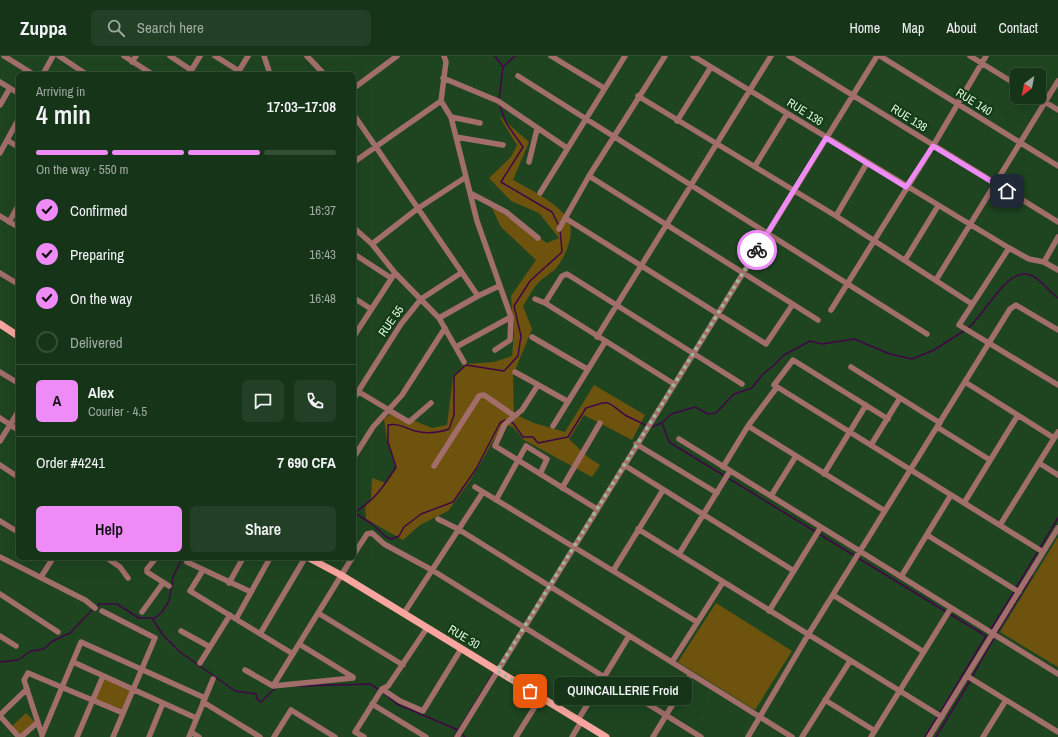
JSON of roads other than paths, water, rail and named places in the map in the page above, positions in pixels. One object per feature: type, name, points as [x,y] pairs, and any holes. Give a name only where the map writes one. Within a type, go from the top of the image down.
[{"type":"main road","points":[[0,324],[16,335]]},
{"type":"main road","name":"RUE 30","points":[[313,560],[341,575],[404,613],[606,737]]},
{"type":"street","points":[[0,59],[3,56],[30,72]]},
{"type":"street","points":[[44,72],[52,56]]},
{"type":"street","points":[[59,56],[83,72]]},
{"type":"street","points":[[124,56],[149,72]]},
{"type":"street","points":[[132,62],[136,56]]},
{"type":"street","points":[[170,56],[190,72],[200,56]]},
{"type":"street","points":[[215,56],[237,72]]},
{"type":"street","points":[[239,72],[248,56]]},
{"type":"street","points":[[264,56],[269,72]]},
{"type":"street","points":[[307,56],[322,72]]},
{"type":"street","points":[[356,87],[397,56]]},
{"type":"street","points":[[444,56],[446,62],[441,100],[451,117],[484,244],[511,317],[510,340],[495,350]]},
{"type":"street","points":[[552,56],[604,88]]},
{"type":"street","points":[[540,193],[625,56]]},
{"type":"street","points":[[559,229],[589,176],[615,136],[638,96],[665,56]]},
{"type":"street","name":"RUE 136","points":[[693,56],[906,187],[1009,248],[1029,259],[1044,262],[1058,270]]},
{"type":"street","points":[[597,337],[771,56]]},
{"type":"street","name":"RUE 138","points":[[789,56],[1058,222]]},
{"type":"street","points":[[457,737],[717,313],[879,56]]},
{"type":"street","name":"RUE 140","points":[[879,56],[1058,165]]},
{"type":"street","points":[[970,56],[1010,81]]},
{"type":"street","points":[[831,310],[906,187],[933,146],[986,56]]},
{"type":"street","points":[[677,121],[711,67]]},
{"type":"street","points":[[518,76],[927,334]]},
{"type":"street","points":[[443,78],[498,101],[536,129],[567,148]]},
{"type":"street","points":[[0,82],[16,92]]},
{"type":"street","points":[[1046,100],[1058,82]]},
{"type":"street","points":[[0,105],[10,88]]},
{"type":"street","points":[[638,96],[716,145],[755,166],[836,216],[972,304]]},
{"type":"street","points":[[356,161],[441,100]]},
{"type":"street","points":[[1046,103],[1058,110]]},
{"type":"street","points":[[936,280],[1044,104]]},
{"type":"street","points":[[755,166],[787,114]]},
{"type":"street","points":[[451,117],[480,123]]},
{"type":"street","points":[[356,118],[478,296]]},
{"type":"street","points":[[1,150],[16,124]]},
{"type":"street","points":[[529,162],[536,129]]},
{"type":"street","points":[[456,137],[503,145]]},
{"type":"street","points":[[7,140],[16,146]]},
{"type":"street","points":[[836,216],[867,163]]},
{"type":"street","points":[[589,176],[818,320]]},
{"type":"street","points":[[372,244],[417,209],[466,178]]},
{"type":"street","points":[[470,193],[476,195],[496,209],[506,212],[538,238]]},
{"type":"street","points":[[905,260],[938,206]]},
{"type":"street","points":[[9,222],[16,210]]},
{"type":"street","points":[[0,216],[16,226]]},
{"type":"street","points":[[565,218],[766,344],[793,304]]},
{"type":"street","points":[[356,230],[372,244],[395,273],[439,318],[464,362]]},
{"type":"street","points":[[1044,262],[1058,236]]},
{"type":"street","points":[[1009,248],[959,325],[1058,385]]},
{"type":"street","points":[[356,255],[391,278]]},
{"type":"street","points":[[0,273],[16,283]]},
{"type":"street","points":[[356,333],[395,273]]},
{"type":"street","name":"RUE 55","points":[[356,390],[401,324],[421,299],[461,273]]},
{"type":"street","points":[[545,303],[562,276],[566,274],[742,384]]},
{"type":"street","points":[[439,318],[499,286]]},
{"type":"street","points":[[356,299],[371,309]]},
{"type":"street","points":[[535,299],[545,303],[674,384]]},
{"type":"street","points":[[748,737],[808,635],[1010,309],[1016,305],[1058,330]]},
{"type":"street","points":[[456,347],[511,317]]},
{"type":"street","points":[[356,454],[373,427],[402,395],[445,328]]},
{"type":"street","points":[[532,337],[587,369]]},
{"type":"street","points":[[554,426],[587,369],[605,342]]},
{"type":"street","points":[[888,419],[793,360],[774,385],[1043,552]]},
{"type":"street","points":[[851,367],[900,398],[990,460]]},
{"type":"street","points":[[0,372],[16,382]]},
{"type":"street","points":[[515,372],[567,402]]},
{"type":"street","points":[[965,382],[1054,438]]},
{"type":"street","points":[[538,385],[522,410],[513,415],[505,424],[495,444],[496,447],[597,509]]},
{"type":"street","points":[[723,467],[748,426],[777,387]]},
{"type":"street","points":[[356,390],[409,422],[431,403]]},
{"type":"street","points":[[434,466],[479,396],[484,395],[513,415]]},
{"type":"street","points":[[871,445],[900,398]]},
{"type":"street","points":[[824,474],[866,405]]},
{"type":"street","points":[[0,441],[16,415]]},
{"type":"street","points":[[964,503],[1018,415]]},
{"type":"street","points":[[0,418],[16,429]]},
{"type":"street","points":[[562,488],[600,423]]},
{"type":"street","points":[[748,426],[885,511]]},
{"type":"street","points":[[1000,525],[1058,432]]},
{"type":"street","points":[[679,439],[1058,674]]},
{"type":"street","points":[[636,444],[717,493]]},
{"type":"street","points":[[496,500],[526,446],[546,457],[547,461],[540,474]]},
{"type":"street","points":[[771,496],[796,456]]},
{"type":"street","points":[[1039,463],[1058,475]]},
{"type":"street","points":[[624,465],[794,571]]},
{"type":"street","points":[[0,466],[16,476]]},
{"type":"street","points":[[679,554],[730,471]]},
{"type":"street","points":[[475,487],[697,622]]},
{"type":"street","points":[[613,571],[663,490]]},
{"type":"street","points":[[404,613],[483,492]]},
{"type":"street","points":[[901,577],[952,495]]},
{"type":"street","points":[[438,518],[792,737]]},
{"type":"street","points":[[0,521],[16,531]]},
{"type":"street","points":[[769,610],[821,527]]},
{"type":"street","points":[[929,737],[1058,528]]},
{"type":"street","points":[[638,529],[942,717]]},
{"type":"street","points":[[356,551],[367,534],[370,532],[384,544],[432,570],[700,737]]},
{"type":"street","points":[[927,535],[1019,592]]},
{"type":"street","points":[[0,557],[85,600],[95,608]]},
{"type":"street","points":[[41,577],[52,560]]},
{"type":"street","points":[[109,560],[120,567],[128,578]]},
{"type":"street","points":[[142,612],[166,585],[148,572],[147,568],[152,560]]},
{"type":"street","points":[[229,583],[241,560]]},
{"type":"street","points":[[236,619],[269,560]]},
{"type":"street","points":[[260,634],[304,560]]},
{"type":"street","points":[[273,686],[351,560]]},
{"type":"street","points":[[187,562],[229,583],[252,592]]},
{"type":"street","points":[[203,570],[190,591],[293,654]]},
{"type":"street","points":[[672,662],[722,582]]},
{"type":"street","points":[[0,594],[58,632]]},
{"type":"street","points":[[833,595],[924,652]]},
{"type":"street","points":[[871,737],[951,608]]},
{"type":"street","points":[[102,611],[155,638],[113,737]]},
{"type":"street","points":[[318,613],[403,665]]},
{"type":"street","points":[[200,663],[230,615]]},
{"type":"street","points":[[361,736],[355,732],[372,704],[382,689],[388,686],[427,628]]},
{"type":"street","points":[[181,631],[210,647]]},
{"type":"street","points":[[0,636],[16,646]]},
{"type":"street","points":[[572,737],[579,721],[629,636]]},
{"type":"street","points":[[42,736],[81,642],[204,700],[260,737]]},
{"type":"street","points":[[245,670],[273,686],[353,678],[299,644]]},
{"type":"street","points":[[382,689],[400,701],[423,711],[461,649]]},
{"type":"street","points":[[802,737],[850,661]]},
{"type":"street","points":[[73,662],[196,718]]},
{"type":"street","points":[[42,736],[24,680],[28,673],[123,713]]},
{"type":"street","points":[[653,737],[691,674]]},
{"type":"street","points":[[77,737],[103,676]]},
{"type":"street","points":[[967,676],[1058,732]]},
{"type":"street","points":[[199,737],[190,735],[213,679]]},
{"type":"street","points":[[27,689],[0,715],[20,737],[38,722]]},
{"type":"street","points":[[516,737],[541,697]]},
{"type":"street","points":[[825,700],[875,731]]},
{"type":"street","points":[[983,737],[1006,700]]},
{"type":"street","points":[[149,737],[162,703]]},
{"type":"street","points":[[372,704],[426,737]]},
{"type":"street","points":[[274,737],[291,710],[335,737]]},
{"type":"waterway","points":[[495,56],[503,67],[499,99]]},
{"type":"waterway","points":[[503,67],[515,56]]},
{"type":"waterway","points":[[499,103],[506,123],[523,147],[501,182],[552,212],[559,226]]},
{"type":"waterway","points":[[356,511],[368,503],[378,492],[396,467],[388,442],[388,425],[399,425],[424,433],[449,429],[454,415],[454,376],[466,365],[504,371],[518,356],[521,336],[514,306],[530,281],[562,252],[560,229]]},
{"type":"waterway","points":[[968,328],[1002,287],[1018,275],[1026,274],[1035,277],[1058,298]]},
{"type":"waterway","points":[[651,427],[662,423],[671,414],[695,407],[708,414],[716,413],[734,394],[752,388],[762,375],[784,355],[810,341],[822,344],[854,339],[890,354],[912,359],[934,350],[965,330]]},
{"type":"waterway","points":[[511,422],[523,437],[533,437],[538,443],[568,437],[586,408],[607,403],[625,415],[648,427]]},
{"type":"waterway","points":[[356,514],[372,524],[386,537],[391,539],[399,536],[404,527],[421,514],[453,502],[476,469],[500,423],[505,420],[507,421]]},
{"type":"waterway","points":[[662,423],[669,442],[816,532]]},
{"type":"waterway","points":[[1016,588],[1058,518]]},
{"type":"waterway","points":[[819,534],[855,556]]},
{"type":"waterway","points":[[858,558],[986,636],[940,713]]},
{"type":"waterway","points":[[96,607],[99,604],[117,604],[139,618],[155,618],[162,612],[169,601],[173,577],[181,560]]},
{"type":"waterway","points":[[996,634],[1032,576]]},
{"type":"waterway","points":[[991,629],[1014,592]]},
{"type":"waterway","points":[[0,662],[18,660],[31,651],[44,649],[51,642],[70,633],[93,609]]},
{"type":"waterway","points":[[152,618],[163,635],[180,652],[235,691],[256,694],[257,699],[261,702],[275,688]]},
{"type":"waterway","points":[[972,677],[994,638]]},
{"type":"waterway","points":[[454,737],[494,672]]},
{"type":"waterway","points":[[936,737],[970,681]]},
{"type":"waterway","points":[[298,686],[370,684],[378,689]]},
{"type":"waterway","points":[[385,694],[397,704],[458,730],[465,737]]},
{"type":"waterway","points":[[925,737],[938,716]]},
{"type":"place","name":"QUINCAILLERIE Froid","points":[[530,691]]}]
